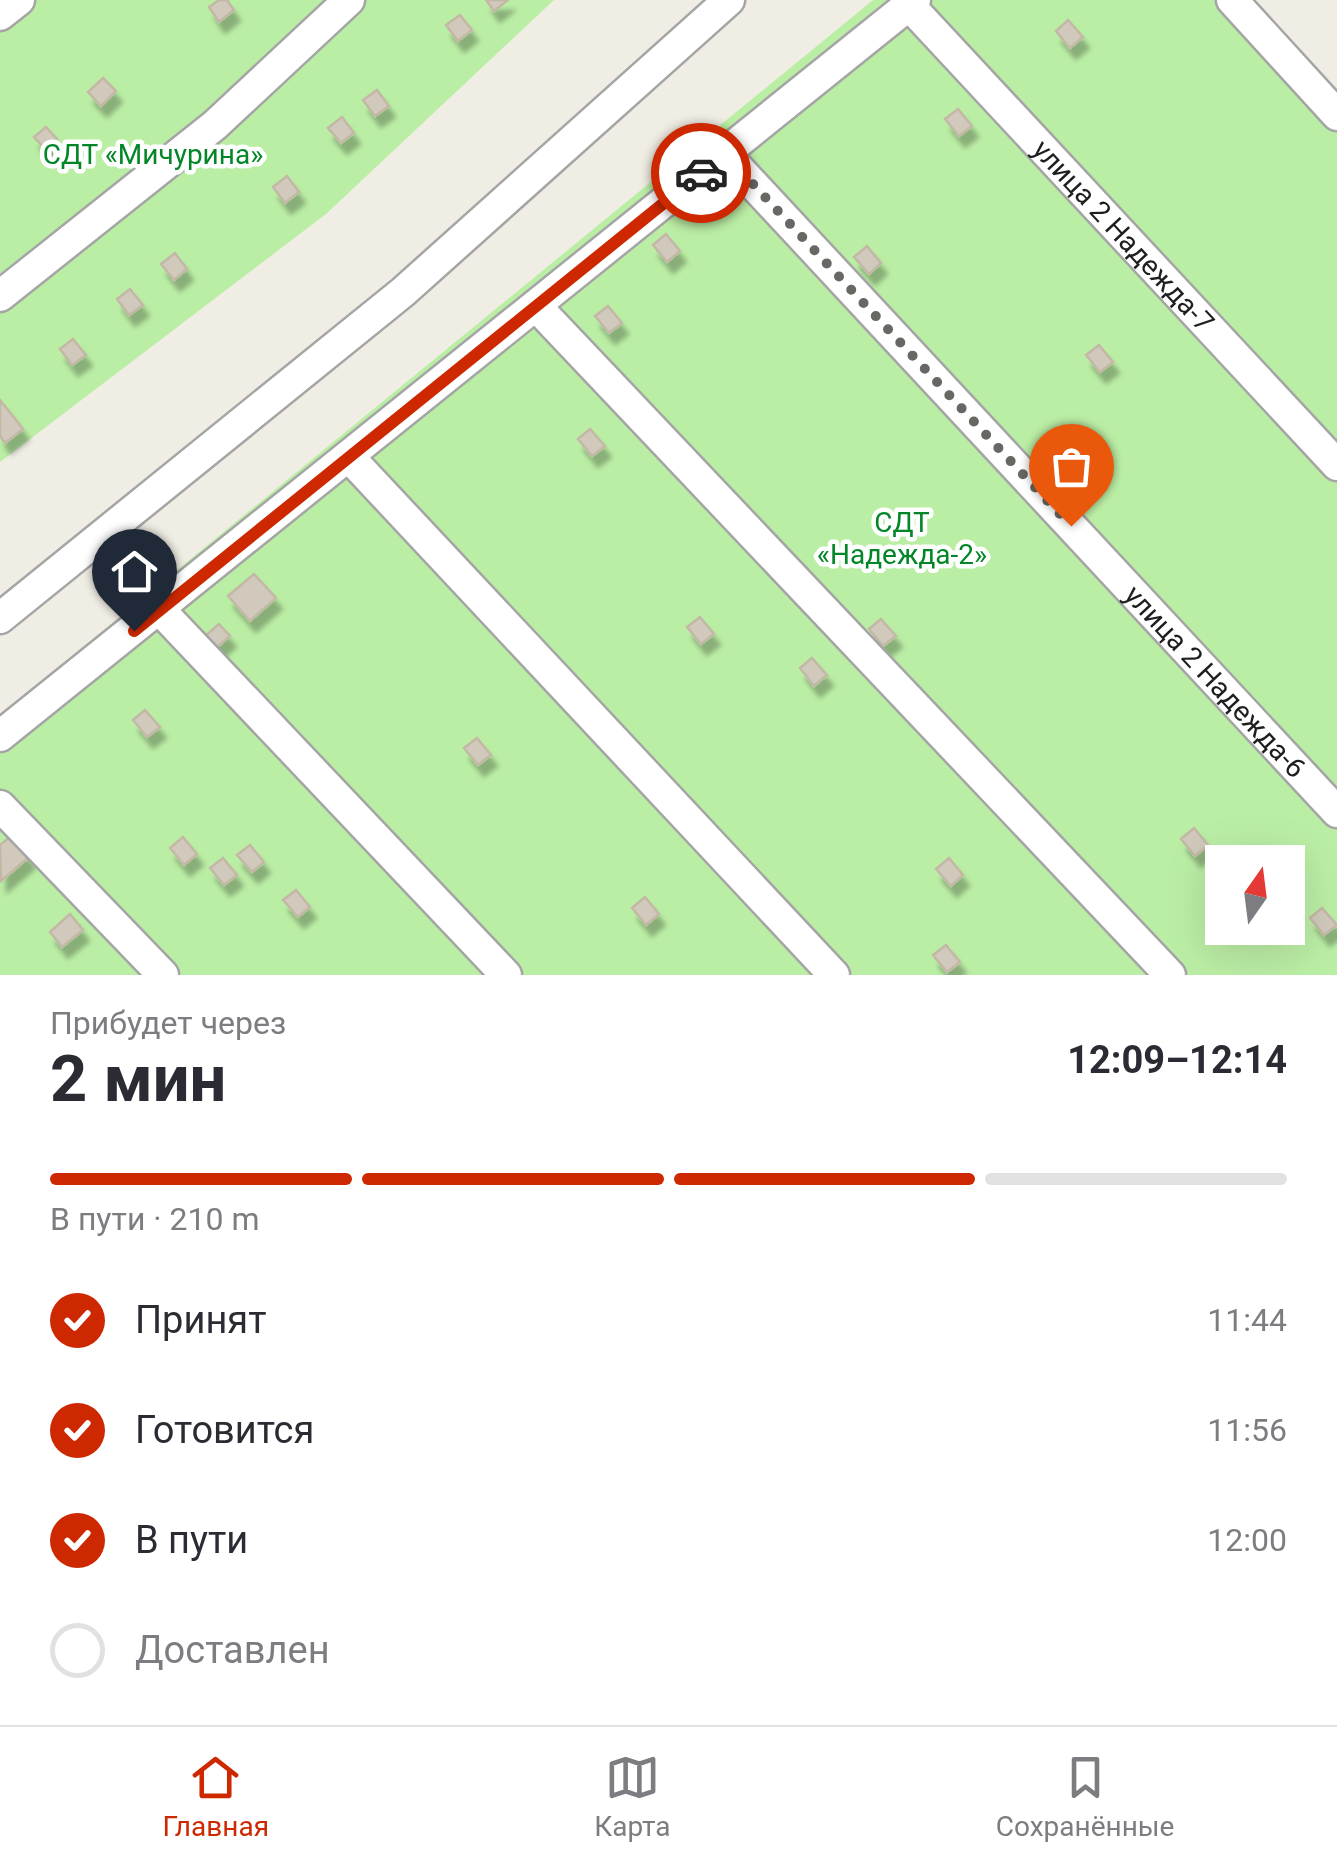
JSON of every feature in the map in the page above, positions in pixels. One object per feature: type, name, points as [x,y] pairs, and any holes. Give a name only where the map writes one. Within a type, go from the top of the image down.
[{"type":"street","points":[[0,15],[18,0]]},
{"type":"street","points":[[0,296],[215,125],[349,0]]},
{"type":"street","points":[[0,618],[404,292],[729,0]]},
{"type":"street","points":[[1232,0],[1337,115]]},
{"type":"street","points":[[0,736],[912,2]]},
{"type":"street","name":"улица 2 Надежда-7","points":[[912,2],[1337,465]]},
{"type":"street","name":"улица 2 Надежда-6","points":[[725,154],[1337,812]]},
{"type":"street","points":[[536,306],[1170,975]]},
{"type":"street","points":[[349,458],[834,975]]},
{"type":"street","points":[[160,610],[506,975]]},
{"type":"street","points":[[0,806],[163,975]]},
{"type":"green space","name":"СДТ «Мичурина»","points":[[0,0],[554,0],[326,214],[0,462]]},
{"type":"green space","name":"СДТ «Надежда-2»","points":[[873,0],[1239,0],[1337,114],[1337,975],[0,975],[0,715]]},
{"type":"building","points":[[227,0],[234,10],[219,22],[209,7]]},
{"type":"building","points":[[486,0],[508,0],[494,11]]},
{"type":"building","points":[[460,15],[472,30],[458,41],[446,25]]},
{"type":"building","points":[[1068,20],[1083,37],[1070,48],[1056,31]]},
{"type":"building","points":[[103,78],[116,91],[101,106],[88,92]]},
{"type":"building","points":[[377,90],[389,106],[375,116],[363,100]]},
{"type":"building","points":[[958,109],[972,126],[959,136],[945,119]]},
{"type":"building","points":[[342,117],[354,133],[341,143],[328,128]]},
{"type":"building","points":[[46,127],[57,139],[46,150],[34,137]]},
{"type":"building","points":[[287,176],[299,192],[285,203],[273,187]]},
{"type":"building","points":[[666,234],[680,251],[667,262],[653,245]]},
{"type":"building","points":[[867,246],[881,263],[869,274],[854,257]]},
{"type":"building","points":[[175,253],[187,269],[174,280],[161,264]]},
{"type":"building","points":[[130,289],[143,305],[129,315],[117,299]]},
{"type":"building","points":[[608,306],[622,323],[609,333],[595,316]]},
{"type":"building","points":[[73,339],[86,355],[72,365],[60,349]]},
{"type":"building","points":[[1099,345],[1113,362],[1100,372],[1086,355]]},
{"type":"building","points":[[0,400],[23,429],[5,443],[0,436]]},
{"type":"building","points":[[590,429],[605,446],[592,456],[578,439]]},
{"type":"building","points":[[254,574],[276,598],[250,621],[228,596]]},
{"type":"building","points":[[700,617],[714,634],[701,644],[687,627]]},
{"type":"building","points":[[881,619],[896,636],[883,646],[869,629]]},
{"type":"building","points":[[219,624],[230,636],[215,649],[204,637]]},
{"type":"building","points":[[812,658],[827,675],[814,686],[800,668]]},
{"type":"building","points":[[145,710],[160,727],[147,737],[133,720]]},
{"type":"building","points":[[477,738],[491,755],[478,765],[464,748]]},
{"type":"building","points":[[1194,828],[1208,845],[1195,856],[1181,839]]},
{"type":"building","points":[[11,836],[29,857],[1,881],[0,845]]},
{"type":"building","points":[[183,837],[197,854],[184,865],[170,848]]},
{"type":"building","points":[[250,845],[264,862],[252,872],[237,855]]},
{"type":"building","points":[[223,858],[237,875],[224,885],[210,868]]},
{"type":"building","points":[[949,858],[963,875],[951,886],[936,869]]},
{"type":"building","points":[[296,890],[310,907],[298,917],[283,900]]},
{"type":"building","points":[[645,897],[659,914],[646,925],[632,908]]},
{"type":"building","points":[[1322,908],[1337,925],[1324,935],[1310,918]]},
{"type":"building","points":[[70,914],[83,930],[62,947],[50,932]]},
{"type":"building","points":[[946,945],[960,962],[947,972],[933,955]]},
{"type":"way so far","points":[[701,173],[725,154],[1071,526]]},
{"type":"route","points":[[134,631],[701,173]]}]
